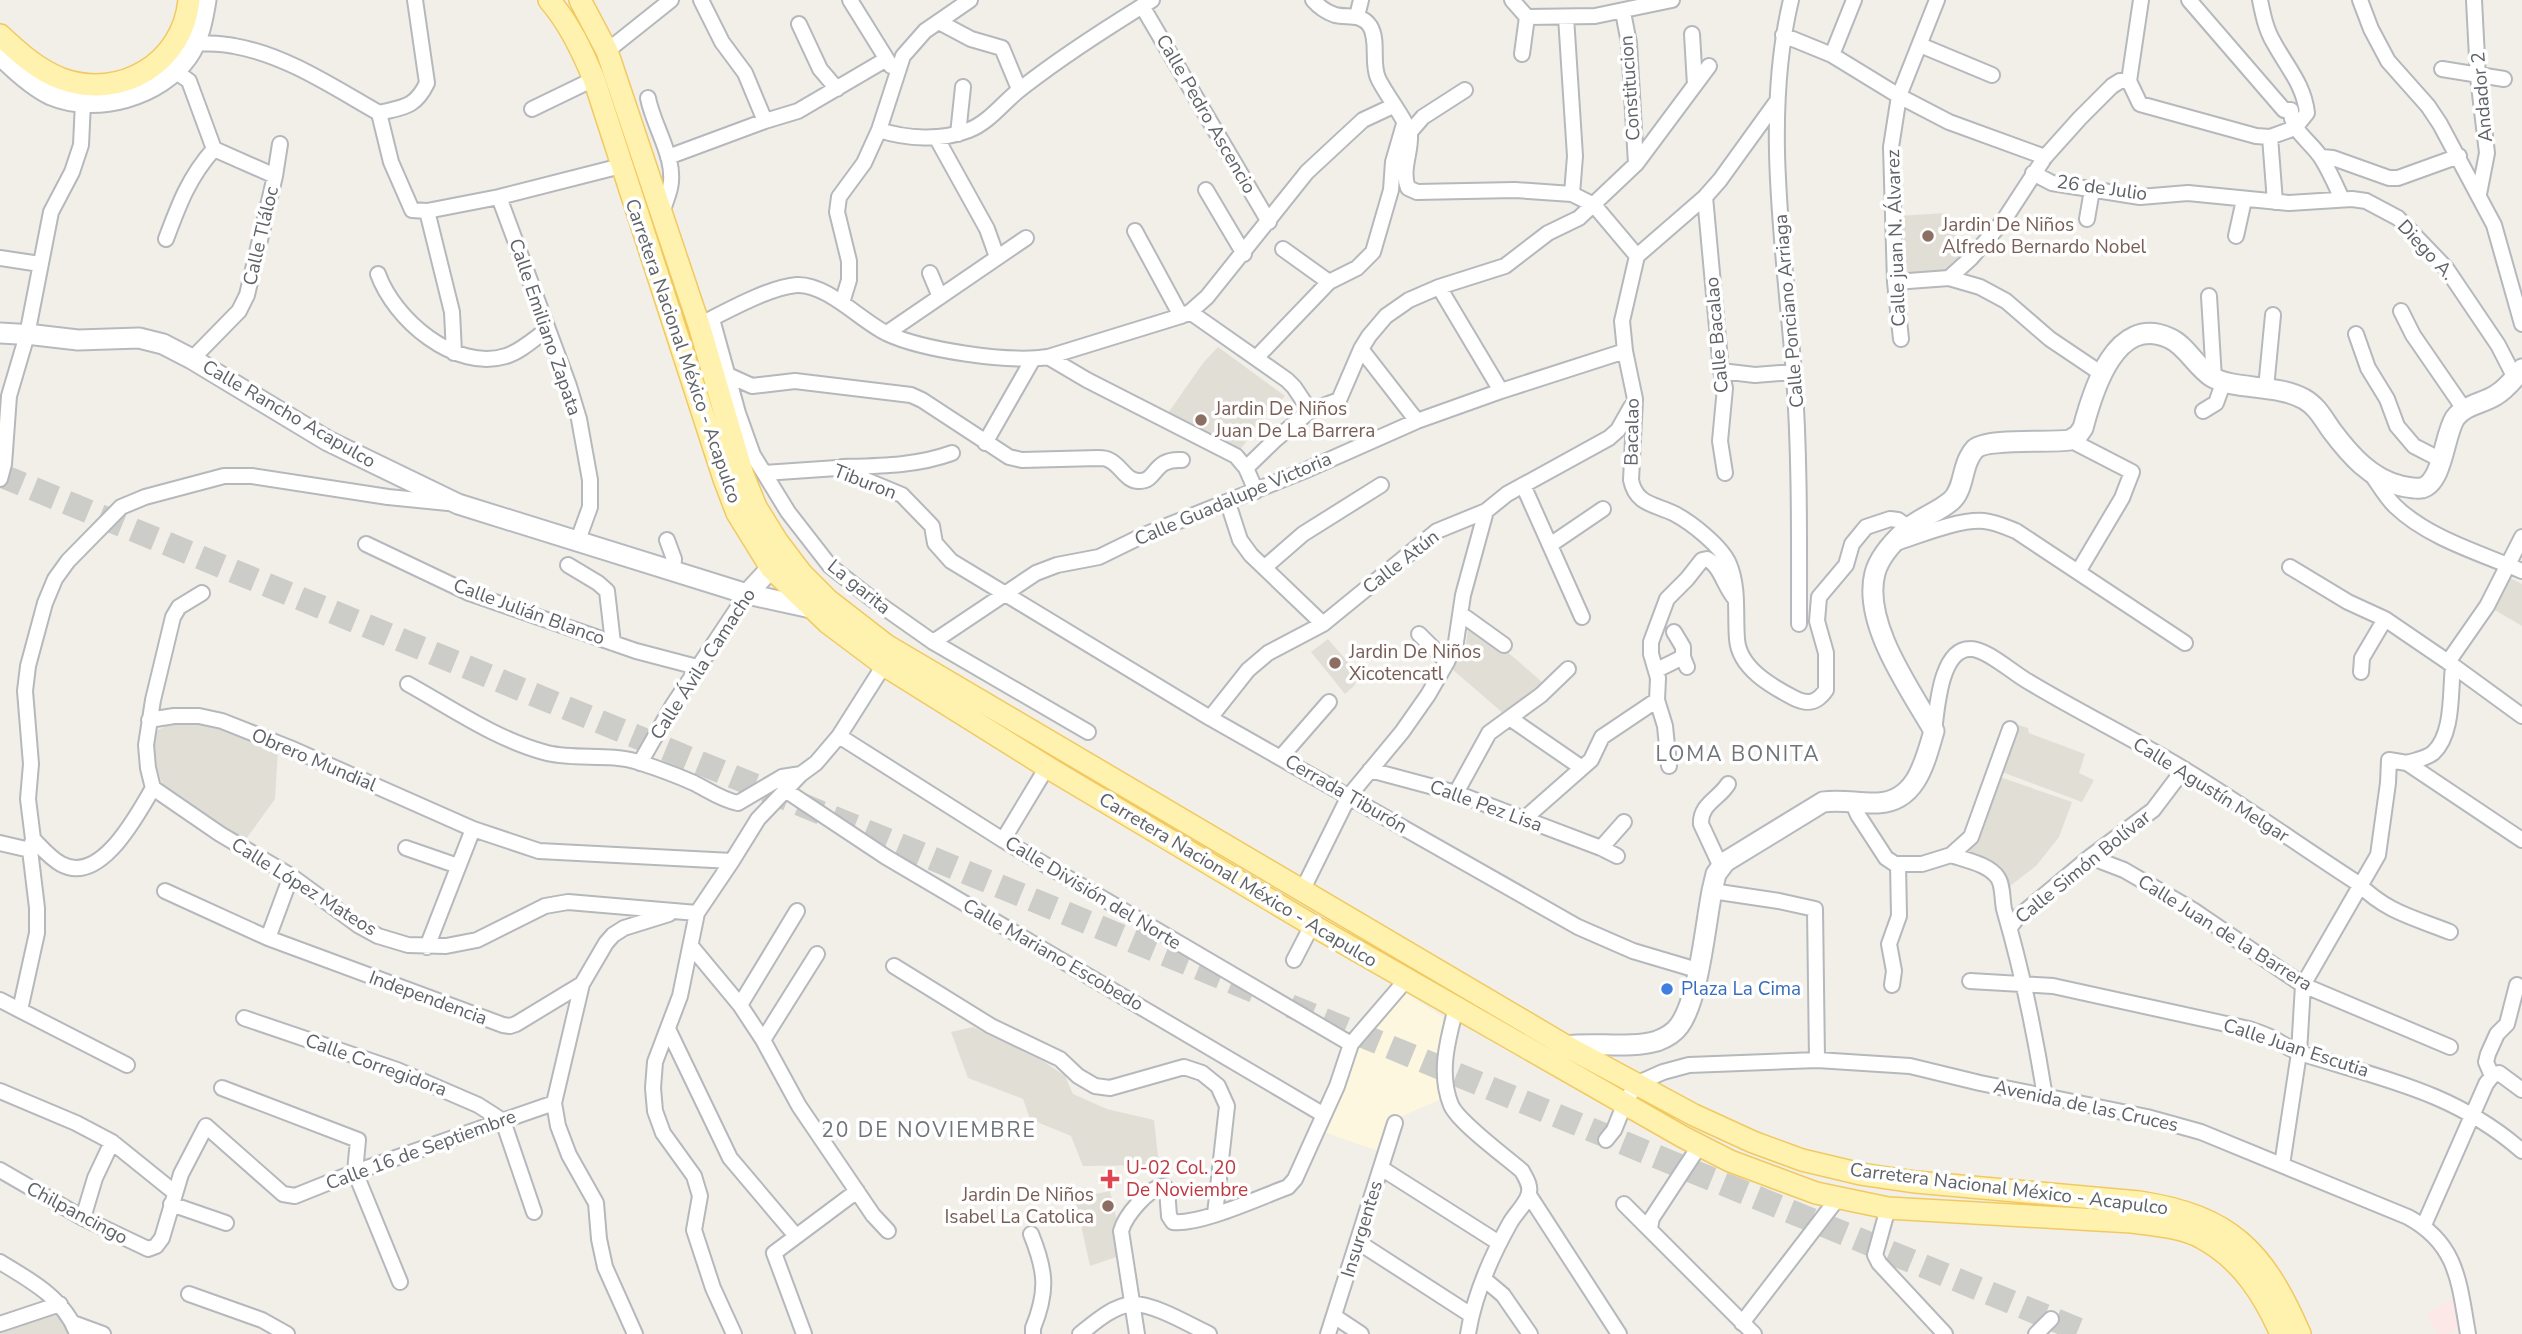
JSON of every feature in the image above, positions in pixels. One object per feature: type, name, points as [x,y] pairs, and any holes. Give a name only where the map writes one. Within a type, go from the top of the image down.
[{"type":"main road","points":[[0,18],[40,54],[63,67],[85,73],[106,73],[127,67],[158,43],[168,28],[177,0]]},
{"type":"main road","points":[[0,35],[33,63],[59,78],[81,85],[105,85],[131,79],[152,67],[167,53],[180,37],[187,18],[189,0]]},
{"type":"main road","name":"Carretera Nacional México - Acapulco","points":[[549,0],[558,10],[581,50],[594,79],[737,513],[771,568],[811,608],[848,639],[884,665],[1047,767],[1456,1008],[1636,1084],[1753,1142],[1802,1160],[1861,1174],[1916,1182],[2139,1202],[2175,1208],[2205,1219],[2234,1237],[2259,1259],[2300,1334]]},
{"type":"main road","name":"Carretera Nacional México - Acapulco","points":[[580,0],[607,51],[661,216],[705,322],[743,475],[756,507],[802,574],[828,600],[886,645],[1302,891],[1561,1054],[1625,1103],[1731,1161],[1815,1193],[1888,1208],[2132,1222],[2164,1226],[2200,1236],[2229,1255],[2248,1276],[2281,1334]]},
{"type":"main road","points":[[1815,1193],[1821,1164]]},
{"type":"street","points":[[0,55],[20,75],[52,95],[83,102],[113,101],[156,85],[188,57],[195,43],[206,0]]},
{"type":"street","points":[[195,43],[233,46],[268,56],[311,75],[379,113],[412,104],[421,96],[427,83],[415,0]]},
{"type":"street","points":[[607,51],[671,0]]},
{"type":"street","points":[[701,0],[722,43],[745,73],[765,121]]},
{"type":"street","points":[[850,0],[885,60],[896,72]]},
{"type":"street","points":[[842,303],[849,280],[849,261],[837,212],[839,197],[864,163],[879,130],[903,56],[912,43],[970,0]]},
{"type":"street","points":[[1313,0],[1320,8],[1335,15],[1357,16],[1368,24],[1374,36],[1374,63],[1378,77],[1407,128],[1405,179],[1408,188],[1417,192],[1515,190],[1572,194],[1594,205],[1637,256],[1705,197],[1777,101]]},
{"type":"street","points":[[1357,16],[1361,0]]},
{"type":"street","points":[[1512,0],[1527,17],[1566,17],[1672,0]]},
{"type":"street","name":"Calle Ponciano Arriaga","points":[[1791,0],[1783,35],[1777,101],[1780,216],[1799,438],[1799,624]]},
{"type":"street","points":[[1832,55],[1854,0]]},
{"type":"street","name":"Calle juan N. Álvarez","points":[[1901,339],[1895,282],[1891,147],[1899,96],[1937,0]]},
{"type":"street","points":[[2141,0],[2129,81],[2140,104],[2256,136],[2270,137],[2295,128],[2306,113],[2305,99],[2300,84],[2273,41],[2260,0]]},
{"type":"street","points":[[2189,0],[2202,6],[2284,110],[2291,110],[2295,128],[2321,157],[2342,199]]},
{"type":"street","name":"Andador 2","points":[[2474,0],[2478,77],[2487,153],[2479,194]]},
{"type":"street","points":[[2362,1],[2371,29],[2388,61],[2428,106],[2479,194],[2494,225],[2522,324]]},
{"type":"street","points":[[879,130],[896,135],[936,137],[972,129],[1020,89],[1147,3]]},
{"type":"street","name":"Calle Pedro Ascencio","points":[[1147,3],[1269,222]]},
{"type":"street","name":"Constitucion","points":[[1627,7],[1636,164]]},
{"type":"street","points":[[1522,54],[1527,17]]},
{"type":"street","points":[[1566,17],[1575,156],[1572,194]]},
{"type":"street","points":[[939,22],[971,39],[1002,48],[1020,89]]},
{"type":"street","points":[[799,24],[820,69],[837,89]]},
{"type":"street","points":[[1692,34],[1695,85]]},
{"type":"street","points":[[1783,35],[1832,55],[1899,96],[1949,122],[2045,157]]},
{"type":"street","points":[[1920,44],[1992,75]]},
{"type":"street","points":[[668,158],[799,111],[885,60]]},
{"type":"street","points":[[1246,468],[1310,411],[1339,400],[1361,349],[1386,316],[1409,300],[1438,287],[1505,266],[1548,233],[1579,218],[1594,205],[1636,164],[1709,65]]},
{"type":"street","points":[[2442,69],[2478,77],[2504,79]]},
{"type":"street","points":[[166,239],[184,191],[198,167],[214,149],[189,81],[175,71]]},
{"type":"street","points":[[531,109],[594,79]]},
{"type":"street","points":[[1949,278],[1971,258],[2004,220],[2045,157],[2100,96],[2120,80],[2129,81]]},
{"type":"street","points":[[958,134],[963,87]]},
{"type":"street","points":[[1257,358],[1329,282],[1357,268],[1373,252],[1391,190],[1393,162],[1407,128],[1465,90]]},
{"type":"street","points":[[648,98],[651,116],[668,158],[671,186],[661,216]]},
{"type":"street","points":[[0,479],[4,464],[9,396],[27,335],[51,212],[72,172],[81,145],[83,102]]},
{"type":"street","points":[[705,322],[781,287],[801,285],[819,290],[842,303],[887,334],[947,349],[1032,359],[1048,357],[1186,314],[1208,297],[1307,172],[1363,120],[1393,106]]},
{"type":"street","points":[[379,113],[391,162],[412,210],[428,211],[499,197],[621,166]]},
{"type":"street","points":[[936,137],[987,229],[997,257]]},
{"type":"street","points":[[2270,137],[2282,203]]},
{"type":"street","name":"Calle Tláloc","points":[[192,359],[239,311],[247,295],[280,144]]},
{"type":"street","name":"Calle Tláloc","points":[[214,149],[275,176]]},
{"type":"street","points":[[2321,157],[2333,158],[2389,178],[2398,178],[2459,156]]},
{"type":"street","name":"26 de Julio","points":[[2033,173],[2052,183],[2140,197],[2172,192],[2244,200]]},
{"type":"street","points":[[1206,190],[1244,254]]},
{"type":"street","points":[[2087,219],[2092,190]]},
{"type":"street","name":"Calle Emiliano Zapata","points":[[499,197],[579,419],[590,480],[590,507],[578,540]]},
{"type":"street","name":"Calle Bacalao","points":[[1705,197],[1721,371],[1725,388],[1720,441],[1725,473]]},
{"type":"street","name":"Diego A.","points":[[2244,200],[2282,203],[2342,199],[2366,201],[2398,218],[2446,268],[2519,373]]},
{"type":"street","points":[[2236,236],[2244,200]]},
{"type":"street","points":[[428,211],[452,312],[454,353]]},
{"type":"street","points":[[1135,231],[1186,314],[1257,358],[1294,387],[1310,411]]},
{"type":"street","points":[[887,334],[1026,238]]},
{"type":"street","points":[[1283,249],[1329,282]]},
{"type":"street","name":"Bacalao","points":[[1637,256],[1622,321],[1635,399],[1631,480],[1633,491],[1645,502],[1675,514],[1693,525],[1726,558],[1731,567],[1737,601],[1737,642],[1742,657],[1753,670],[1797,699],[1807,703],[1815,702],[1826,690],[1826,653],[1817,621],[1818,597],[1846,565],[1857,536],[1866,527],[1890,519],[1898,520],[1909,528]]},
{"type":"street","points":[[0,258],[40,264]]},
{"type":"street","points":[[930,273],[940,297]]},
{"type":"street","points":[[378,274],[385,292],[404,317],[454,353],[488,359],[508,356],[548,330]]},
{"type":"street","points":[[1895,282],[1949,278],[1980,287],[2006,301],[2050,339],[2102,374]]},
{"type":"street","points":[[1438,287],[1501,391]]},
{"type":"street","points":[[2203,411],[2216,403],[2219,380],[2209,296]]},
{"type":"street","points":[[2401,311],[2413,335],[2465,409]]},
{"type":"street","points":[[2266,388],[2273,315]]},
{"type":"street","name":"La garita","points":[[705,322],[728,375],[753,455],[788,512],[830,565],[933,642],[1088,732]]},
{"type":"street","points":[[2070,440],[2083,428],[2102,374],[2119,348],[2131,338],[2145,333],[2157,334],[2172,339],[2219,380],[2285,391],[2305,399],[2405,515],[2454,542],[2515,568]]},
{"type":"street","name":"Calle Rancho Acapulco","points":[[0,334],[78,340],[139,338],[163,344],[327,441],[458,504],[747,594],[811,608]]},
{"type":"street","points":[[2356,334],[2368,368],[2387,399],[2397,426],[2414,446],[2441,460]]},
{"type":"street","points":[[1361,349],[1417,421]]},
{"type":"street","name":"Calle Guadalupe Victoria","points":[[933,642],[1046,569],[1099,557],[1417,421],[1625,351]]},
{"type":"street","points":[[1048,357],[1087,380],[1236,456],[1246,468],[1255,491]]},
{"type":"street","points":[[985,443],[1032,359]]},
{"type":"street","points":[[1721,371],[1755,375],[1794,372]]},
{"type":"street","points":[[2371,473],[2390,483],[2423,488],[2436,475],[2450,428],[2465,409],[2498,394],[2519,373]]},
{"type":"street","points":[[728,375],[752,386],[795,381],[911,395],[985,443],[1009,457],[1022,460],[1098,458],[1109,460],[1130,479],[1138,481],[1149,479],[1161,464],[1182,460]]},
{"type":"street","name":"Calle Atún","points":[[1210,718],[1248,670],[1268,653],[1323,624],[1437,531],[1486,511],[1524,485],[1609,438],[1618,430],[1635,399]]},
{"type":"street","points":[[1561,1054],[1585,1043],[1655,1042],[1678,1029],[1689,1007],[1712,891],[1716,874],[1721,867],[1823,802],[1836,800],[1880,803],[1896,799],[1918,779],[1934,730],[1877,625],[1874,607],[1875,573],[1880,560],[1909,528],[1951,501],[1958,492],[1968,459],[1976,448],[1990,443],[2070,440],[2132,472],[2122,498],[2078,572]]},
{"type":"street","points":[[837,468],[930,461],[952,453]]},
{"type":"street","name":"Tiburon","points":[[764,473],[837,468],[902,495],[932,526],[935,543],[940,552],[1005,594]]},
{"type":"street","points":[[20,1010],[37,933],[29,820],[31,764],[26,691],[28,666],[38,623],[55,579],[91,535],[121,507],[184,485],[224,476],[252,476],[388,497],[458,504]]},
{"type":"street","points":[[1265,567],[1303,534],[1381,485]]},
{"type":"street","points":[[1524,485],[1582,617]]},
{"type":"street","points":[[1228,503],[1240,540],[1251,555],[1323,624]]},
{"type":"street","points":[[1550,545],[1602,509]]},
{"type":"street","points":[[1302,891],[1349,796],[1415,713],[1447,662],[1456,642],[1463,595],[1486,511]]},
{"type":"street","points":[[1894,543],[1961,523],[1982,521],[2000,524],[2016,531],[2185,643]]},
{"type":"street","points":[[2407,763],[2425,758],[2441,741],[2446,730],[2450,664],[2515,568],[2522,537]]},
{"type":"street","points":[[667,540],[674,559],[673,570]]},
{"type":"street","name":"Calle Julián Blanco","points":[[366,544],[469,593],[662,659],[697,667]]},
{"type":"street","points":[[1669,766],[1665,726],[1657,700],[1657,670],[1651,654],[1651,642],[1667,599],[1702,560],[1707,559],[1717,566],[1726,589],[1737,601]]},
{"type":"street","points":[[568,565],[607,591],[613,643]]},
{"type":"street","points":[[2290,567],[2348,602],[2385,619],[2522,716]]},
{"type":"street","name":"Calle Ávila Camacho","points":[[640,763],[697,667],[747,594],[771,568]]},
{"type":"street","points":[[0,843],[32,845],[61,864],[71,867],[87,865],[103,857],[123,838],[153,788],[146,745],[149,720],[173,617],[178,607],[202,593]]},
{"type":"street","name":"Cerrada Tiburón","points":[[1005,594],[1210,718],[1578,927],[1633,951],[1697,970]]},
{"type":"street","points":[[1461,614],[1504,645]]},
{"type":"street","points":[[2361,672],[2362,658],[2385,619]]},
{"type":"street","points":[[1657,670],[1685,662],[1683,647],[1674,632]]},
{"type":"street","points":[[1419,634],[1447,662]]},
{"type":"street","name":"Calle Agustín Melgar","points":[[1934,730],[1942,681],[1954,657],[1970,649],[1982,652],[2027,681],[2184,769],[2359,884],[2371,897],[2408,918],[2450,932]]},
{"type":"street","points":[[734,1334],[713,1288],[694,1230],[700,1196],[694,1176],[663,1133],[654,1111],[655,1062],[680,996],[696,913],[758,819],[839,737],[884,665]]},
{"type":"street","points":[[1456,793],[1489,733],[1541,695],[1568,669]]},
{"type":"street","points":[[408,684],[494,734],[523,745],[549,754],[620,758],[640,763],[738,803],[782,777],[802,774]]},
{"type":"street","points":[[1524,820],[1591,760],[1602,737],[1657,700]]},
{"type":"street","points":[[1281,757],[1329,702]]},
{"type":"street","name":"Obrero Mundial","points":[[149,720],[199,716],[222,722],[290,748],[473,829],[539,851],[732,861]]},
{"type":"street","points":[[1511,719],[1583,768]]},
{"type":"street","points":[[1951,855],[1971,837],[2010,729]]},
{"type":"street","name":"Calle División del Norte","points":[[839,737],[1003,839],[1351,1044]]},
{"type":"street","points":[[2281,1165],[2299,1053],[2303,985],[2381,846],[2389,760],[2407,763],[2522,840]]},
{"type":"street","points":[[1003,839],[1047,767]]},
{"type":"street","name":"Calle Simón Bolívar","points":[[2045,1097],[2011,926],[2090,857],[2154,810],[2184,769]]},
{"type":"street","name":"Calle Pez Lisa","points":[[1370,770],[1456,793],[1617,856]]},
{"type":"street","points":[[1721,867],[1700,818],[1707,804],[1723,793],[1728,784]]},
{"type":"street","name":"Calle López Mateos","points":[[153,788],[220,834],[291,876],[358,925],[378,936],[408,945],[446,946],[477,940],[545,906],[568,902],[696,913]]},
{"type":"street","name":"Calle Mariano Escobedo","points":[[785,790],[886,857],[1324,1115]]},
{"type":"street","points":[[1852,801],[1886,858],[1898,864],[1922,864],[1951,855],[1989,869],[1997,875],[2011,926]]},
{"type":"street","points":[[1601,848],[1624,822]]},
{"type":"street","points":[[427,947],[473,829]]},
{"type":"street","points":[[406,848],[458,866]]},
{"type":"street","name":"Calle Juan de la Barrera","points":[[2090,857],[2124,870],[2193,910],[2303,985],[2444,1044]]},
{"type":"street","points":[[1892,985],[1894,971],[1889,944],[1899,916],[1898,864]]},
{"type":"street","points":[[164,891],[268,938],[291,876]]},
{"type":"street","points":[[1712,891],[1815,909],[1817,1060]]},
{"type":"street","points":[[635,1334],[606,1267],[599,1239],[596,1203],[569,1155],[558,1126],[554,1103],[582,984],[613,935],[624,928],[677,911]]},
{"type":"street","points":[[740,1005],[797,911]]},
{"type":"street","points":[[1294,960],[1312,925]]},
{"type":"street","name":"Independencia","points":[[268,938],[510,1026],[582,984]]},
{"type":"street","points":[[691,946],[740,1005],[763,1040],[799,1106],[888,1231]]},
{"type":"street","points":[[763,1040],[817,954]]},
{"type":"street","points":[[894,966],[991,1027],[1060,1059],[1078,1076],[1095,1086],[1110,1088],[1184,1067],[1202,1073],[1218,1086],[1227,1106],[1215,1214]]},
{"type":"street","points":[[1137,1334],[1121,1230],[1124,1222],[1145,1196],[1159,1186],[1167,1189],[1169,1216],[1173,1222],[1181,1223],[1215,1214],[1287,1187],[1295,1179],[1324,1115],[1351,1044],[1406,979]]},
{"type":"street","name":"Calle Juan Escutia","points":[[1970,981],[2053,986],[2249,1029],[2299,1053],[2373,1073],[2423,1091],[2472,1114],[2522,1151]]},
{"type":"street","points":[[2517,985],[2507,1024],[2497,1034],[2486,1062],[2496,1074],[2522,1090]]},
{"type":"street","points":[[0,1000],[127,1065]]},
{"type":"street","points":[[1456,1008],[1444,1055],[1451,1105],[1459,1117],[1522,1171],[1529,1183],[1529,1195],[1619,1334]]},
{"type":"street","name":"Calle Corregidora","points":[[244,1018],[397,1070],[478,1105],[503,1121]]},
{"type":"street","points":[[668,1029],[730,1158],[796,1236]]},
{"type":"street","name":"Avenida de las Cruces","points":[[1636,1084],[1663,1072],[1689,1065],[1817,1060],[1910,1066],[2147,1117],[2201,1132],[2424,1225],[2439,1240],[2453,1262],[2469,1334]]},
{"type":"street","points":[[2424,1225],[2486,1084],[2496,1074]]},
{"type":"street","points":[[1606,1140],[1614,1130],[1636,1084]]},
{"type":"street","points":[[222,1088],[358,1140],[355,1172],[400,1282]]},
{"type":"street","points":[[0,1091],[76,1123],[112,1142],[173,1198],[226,1223]]},
{"type":"street","name":"Calle 16 de Septiembre","points":[[173,1198],[181,1174],[206,1126],[288,1196],[295,1196],[355,1172],[554,1103]]},
{"type":"street","points":[[503,1121],[534,1212]]},
{"type":"street","name":"Insurgentes","points":[[1328,1334],[1395,1123]]},
{"type":"street","points":[[83,1218],[95,1178],[112,1142]]},
{"type":"street","points":[[1650,1228],[1652,1218],[1700,1145]]},
{"type":"street","points":[[1381,1168],[1499,1243]]},
{"type":"street","name":"Chilpancingo","points":[[0,1170],[83,1218],[148,1249],[156,1246],[162,1238],[173,1198]]},
{"type":"street","points":[[804,1334],[774,1253],[857,1191]]},
{"type":"street","points":[[1468,1334],[1471,1315],[1499,1243],[1529,1195]]},
{"type":"street","points":[[1742,1323],[1838,1198]]},
{"type":"street","points":[[1624,1204],[1754,1334]]},
{"type":"street","points":[[1888,1208],[1875,1255],[1879,1263],[1945,1334]]},
{"type":"street","points":[[1031,1234],[1043,1274],[1044,1295],[1033,1328],[1034,1334]]},
{"type":"street","points":[[1358,1242],[1471,1315]]},
{"type":"street","points":[[0,1262],[60,1304],[75,1329],[103,1334]]},
{"type":"street","points":[[1484,1279],[1503,1295],[1530,1334]]},
{"type":"street","points":[[189,1294],[262,1320],[287,1334]]},
{"type":"street","points":[[0,1324],[60,1304]]},
{"type":"street","points":[[1080,1334],[1105,1314],[1132,1304],[1160,1311],[1209,1334]]},
{"type":"street","points":[[1334,1316],[1361,1334]]},
{"type":"street","points":[[2036,1334],[2051,1319]]},
{"type":"shaded area","name":"Jardin De Niños Alfredo Bernardo Nobel","points":[[1946,213],[1966,256],[1948,274],[1906,278],[1898,216]]},
{"type":"shaded area","points":[[1218,347],[1285,396],[1256,427],[1238,453],[1166,416],[1203,363]]},
{"type":"shaded area","points":[[2510,578],[2522,584],[2522,626],[2493,609]]},
{"type":"shaded area","points":[[1469,623],[1496,642],[1542,682],[1533,698],[1504,714],[1452,669],[1465,650]]},
{"type":"shaded area","name":"Jardin De Niños Xicotencatl","points":[[1328,639],[1359,675],[1354,686],[1345,694],[1311,652]]},
{"type":"shaded area","points":[[2012,723],[2028,728],[2029,733],[2085,754],[2079,773],[2094,780],[2082,802],[1997,770]]},
{"type":"shaded area","points":[[170,724],[219,727],[278,749],[275,799],[243,843],[163,786],[154,760],[152,739],[156,731]]},
{"type":"shaded area","points":[[1997,776],[2072,802],[2059,837],[2036,866],[2010,886],[1956,855]]},
{"type":"shaded area","points":[[1403,991],[1443,1017],[1439,1100],[1391,1121],[1381,1152],[1321,1131],[1352,1045]]},
{"type":"shaded area","points":[[973,1027],[1043,1061],[1065,1076],[1073,1094],[1107,1109],[1154,1120],[1159,1165],[1083,1166],[1071,1136],[1030,1119],[1023,1099],[968,1078],[951,1032]]},
{"type":"shaded area","points":[[1110,1191],[1125,1254],[1090,1266],[1075,1198]]},
{"type":"shaded area","points":[[2456,1296],[2463,1323],[2447,1334],[2439,1334],[2426,1315]]},
{"type":"shaded area","points":[[55,1310],[68,1334],[0,1334],[0,1327]]},
{"type":"tunnel","points":[[0,475],[1257,992]]},
{"type":"tunnel","points":[[1290,1006],[2089,1334]]},
{"type":"place","name":"Jardin De Niños Alfredo Bernardo Nobel","points":[[1928,236]]},
{"type":"place","name":"Jardin De Niños Juan De La Barrera","points":[[1201,420]]},
{"type":"place","name":"Jardin De Niños Xicotencatl","points":[[1335,663]]},
{"type":"place","name":"Plaza La Cima","points":[[1667,989]]},
{"type":"place","name":"U-02 Col. 20 De Noviembre","points":[[1110,1179]]},
{"type":"place","name":"Jardin De Niños Isabel La Catolica","points":[[1108,1206]]},
{"type":"district","name":"LOMA BONITA","points":[[1738,754]]},
{"type":"district","name":"20 DE NOVIEMBRE","points":[[929,1130]]}]
